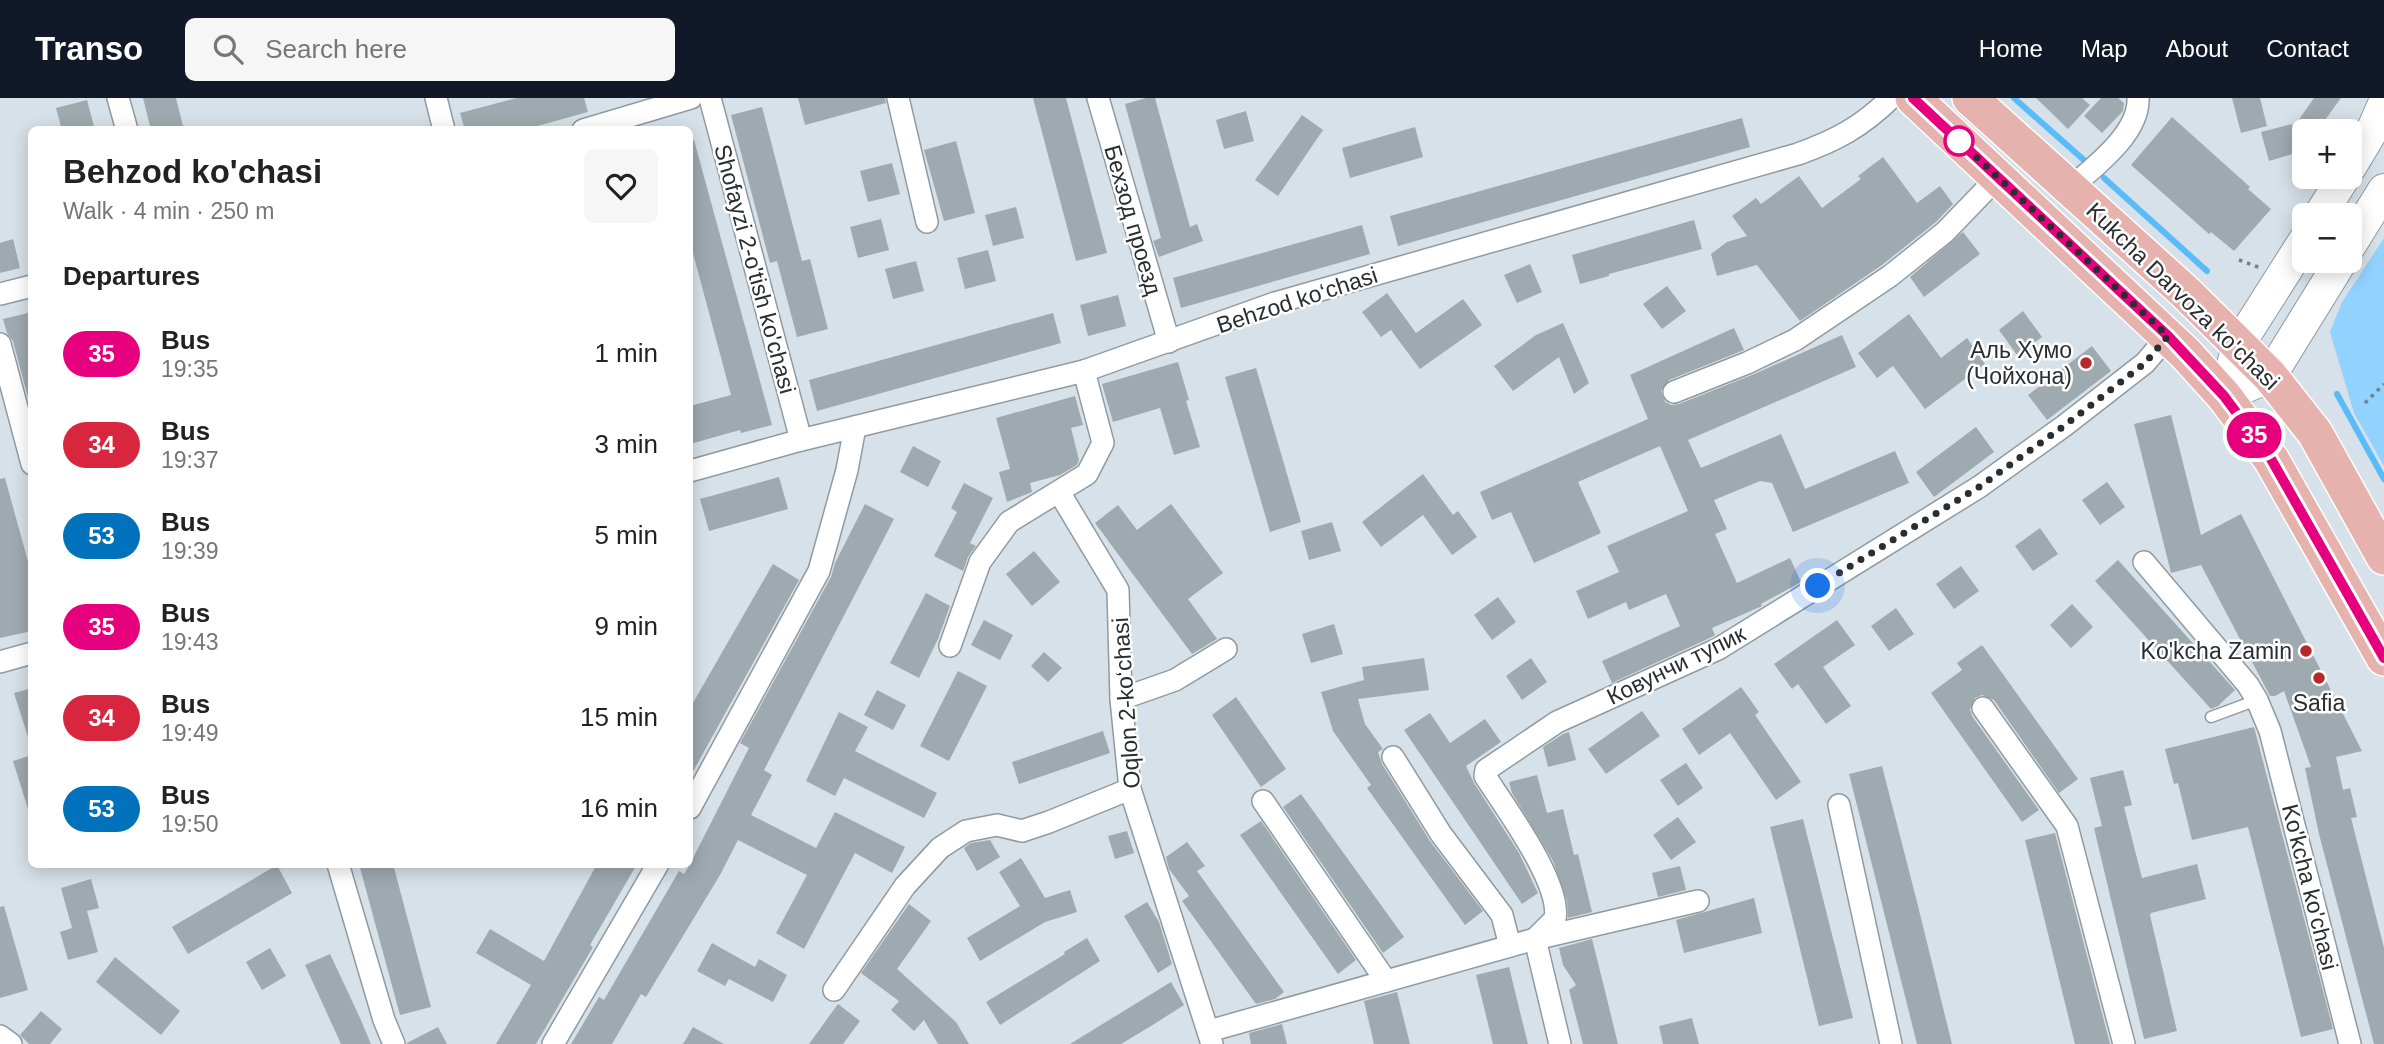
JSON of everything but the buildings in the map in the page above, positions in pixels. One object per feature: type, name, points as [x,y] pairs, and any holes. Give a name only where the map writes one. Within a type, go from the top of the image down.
[{"type":"main road","name":"Kukcha Darvoza ko'chasi","points":[[1913,98],[2168,336],[2224,396],[2271,459],[2384,658]]},
{"type":"main road","name":"Kukcha Darvoza ko'chasi","points":[[1970,98],[2239,344],[2270,376],[2315,433],[2384,557]]},
{"type":"main road","points":[[2362,151],[2380,126]]},
{"type":"main road","points":[[2362,226],[2384,190]]},
{"type":"main road","points":[[2224,396],[2239,344],[2292,260]]},
{"type":"main road","points":[[2224,396],[2270,376],[2334,273]]},
{"type":"street","points":[[118,98],[126,126]]},
{"type":"street","points":[[436,98],[443,126]]},
{"type":"street","points":[[596,126],[691,98]]},
{"type":"street","name":"Shofayzi 2-o'tish ko'chasi","points":[[710,98],[801,440]]},
{"type":"street","points":[[898,98],[927,222]]},
{"type":"street","name":"Бехзод проезд","points":[[1098,98],[1169,342]]},
{"type":"street","name":"Behzod ko‘chasi","points":[[693,470],[801,440],[1084,371],[1275,303],[1798,154],[1850,132],[1869,120],[1891,98]]},
{"type":"street","points":[[2070,188],[2103,159],[2130,127],[2139,107],[2138,98]]},
{"type":"street","points":[[1674,391],[1746,363],[1795,340],[1889,276],[1945,232],[1998,177]]},
{"type":"street","points":[[0,294],[28,287]]},
{"type":"street","name":"Ковунчи тупик","points":[[1535,939],[1556,915],[1542,865],[1484,773],[1557,722],[1718,649],[1979,487],[2145,363],[2168,336]]},
{"type":"street","points":[[0,344],[28,449]]},
{"type":"street","points":[[950,646],[981,562],[1010,522],[1087,474],[1103,443],[1084,371]]},
{"type":"street","points":[[693,802],[819,571],[847,470],[855,427]]},
{"type":"street","name":"Oqlon 2-ko‘chasi","points":[[1059,492],[1118,590],[1121,699],[1130,789],[1210,1037]]},
{"type":"street","name":"Ko'kcha ko'chasi","points":[[2144,562],[2248,685],[2257,700],[2270,731],[2350,1044]]},
{"type":"street","points":[[1121,699],[1175,680],[1226,649]]},
{"type":"street","points":[[0,662],[28,654]]},
{"type":"street","points":[[1983,708],[2067,826],[2124,1044]]},
{"type":"street","points":[[1393,757],[1441,834],[1502,915],[1510,946]]},
{"type":"street","points":[[834,990],[905,886],[940,848],[966,831],[997,825],[1022,831],[1130,789]]},
{"type":"street","points":[[1263,801],[1386,981]]},
{"type":"street","points":[[1839,805],[1891,1044]]},
{"type":"street","points":[[339,868],[384,1020],[394,1044]]},
{"type":"street","points":[[553,1044],[655,868]]},
{"type":"street","points":[[1210,1037],[1386,981],[1535,939],[1698,901]]},
{"type":"street","points":[[1535,939],[1560,1044]]},
{"type":"street","points":[[0,1036],[11,1044]]},
{"type":"lane","points":[[2211,717],[2257,700]]},
{"type":"path","points":[[2239,261],[2263,268]]},
{"type":"path","points":[[2365,402],[2384,384]]},
{"type":"shaded area","points":[[2384,238],[2384,466],[2354,413],[2330,332],[2342,302]]},
{"type":"waterway","points":[[2014,98],[2085,161]]},
{"type":"waterway","points":[[2104,178],[2207,271]]},
{"type":"waterway","points":[[2337,394],[2384,479]]},
{"type":"bus line","name":"35","points":[[1913,98],[2168,336],[2224,396],[2271,459],[2384,658]]},
{"type":"place","name":"Аль Хумо (Чойхона)","points":[[2086,363]]},
{"type":"place","name":"Ko'kcha Zamin","points":[[2306,651]]},
{"type":"place","name":"Safia","points":[[2319,678]]},
{"type":"route","points":[[1818,586],[1979,487],[2145,363],[2168,336],[1959,141]]}]
